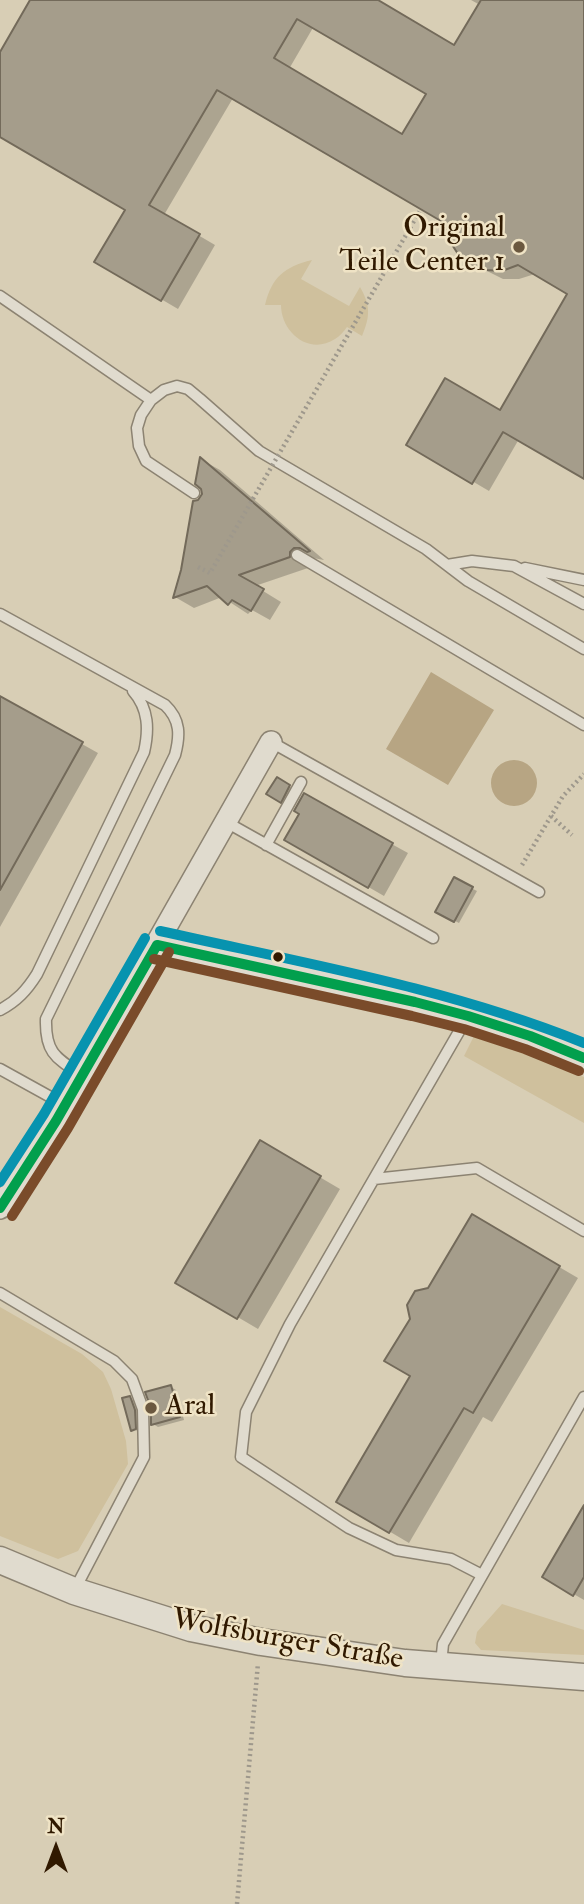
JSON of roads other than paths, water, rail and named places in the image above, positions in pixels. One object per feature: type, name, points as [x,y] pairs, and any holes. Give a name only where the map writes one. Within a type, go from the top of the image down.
[{"type":"street","points":[[0,1208],[65,1105],[271,743]]},
{"type":"street","points":[[157,945],[415,1002],[530,1036],[584,1058]]},
{"type":"street","name":"Wolfsburger Straße","points":[[0,1560],[74,1591],[191,1628],[261,1642],[405,1663],[584,1677]]},
{"type":"lane","points":[[0,296],[151,400]]},
{"type":"lane","points":[[194,493],[146,461],[139,446],[137,428],[141,415],[151,400],[164,390],[177,386],[188,389],[259,451],[426,549],[468,581],[584,649]]},
{"type":"lane","points":[[296,555],[584,725]]},
{"type":"lane","points":[[447,565],[472,561],[584,580]]},
{"type":"lane","points":[[514,566],[584,604]]},
{"type":"lane","points":[[0,614],[165,705],[172,712],[178,726],[179,738],[175,755],[46,1019],[49,1047],[56,1058],[82,1075]]},
{"type":"lane","points":[[0,1010],[13,1003],[37,974],[144,752],[148,734],[146,715],[139,698],[126,684]]},
{"type":"lane","points":[[271,743],[539,892]]},
{"type":"lane","points":[[266,845],[301,782]]},
{"type":"lane","points":[[226,822],[433,938]]},
{"type":"lane","points":[[467,1016],[290,1324],[246,1412],[241,1457],[349,1528],[396,1550],[452,1559],[482,1575]]},
{"type":"lane","points":[[0,1069],[65,1105]]},
{"type":"lane","points":[[374,1179],[477,1168],[584,1231]]},
{"type":"lane","points":[[0,1293],[114,1361],[132,1379],[143,1409],[144,1457],[74,1591]]},
{"type":"lane","points":[[440,1666],[443,1644],[584,1397]]},
{"type":"place","name":"Original Teile Center 1","points":[[519,247]]},
{"type":"place","name":"Aral","points":[[151,1408]]}]
